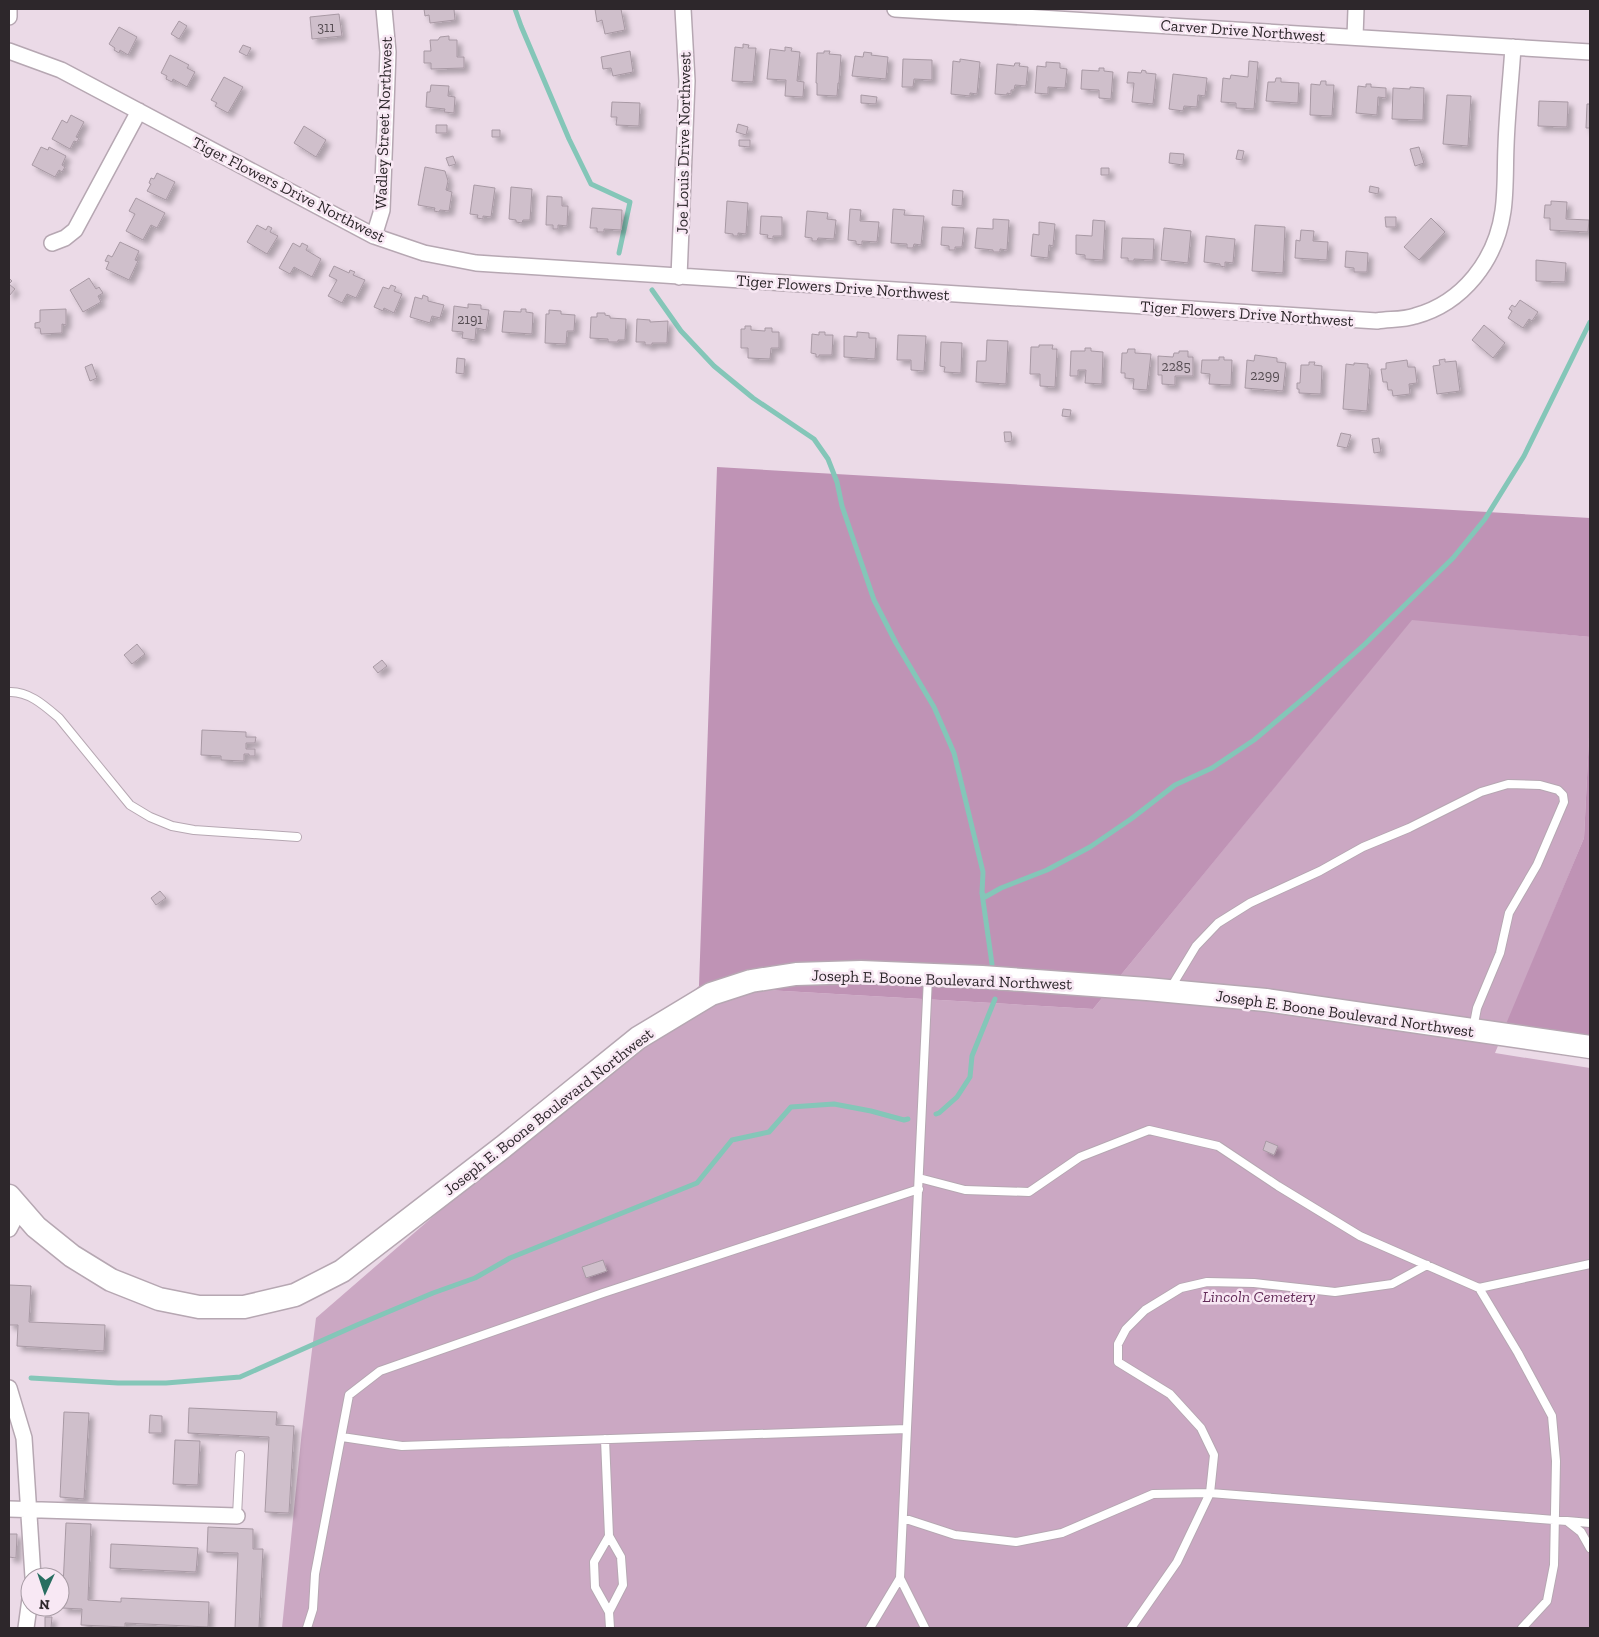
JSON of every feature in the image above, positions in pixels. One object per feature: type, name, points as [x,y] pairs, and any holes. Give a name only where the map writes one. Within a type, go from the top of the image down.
[{"type":"main road","name":"Joseph E. Boone Boulevard Northwest","points":[[14,1202],[36,1226],[72,1256],[111,1280],[159,1299],[199,1307],[244,1307],[295,1295],[342,1271],[503,1147],[638,1038],[711,994],[751,981],[796,974],[861,972],[982,977],[1169,991],[1266,1000],[1590,1047]]},
{"type":"street","points":[[9,9],[9,17]]},
{"type":"street","name":"Wadley Street Northwest","points":[[374,236],[382,210],[388,52],[384,9]]},
{"type":"street","name":"Joe Louis Drive Northwest","points":[[678,277],[687,81],[683,9]]},
{"type":"street","name":"Carver Drive Northwest","points":[[895,9],[1130,16],[1355,37],[1590,52]]},
{"type":"street","points":[[1355,37],[1356,9]]},
{"type":"street","name":"Tiger Flowers Drive Northwest","points":[[9,51],[61,70],[374,236],[424,252],[476,263],[1377,321],[1414,317],[1438,308],[1462,291],[1480,271],[1495,244],[1503,211],[1506,134],[1513,47]]},
{"type":"street","points":[[52,243],[65,238],[75,230],[139,111]]},
{"type":"street","points":[[9,1229],[14,1202]]},
{"type":"street","points":[[9,1388],[24,1438],[32,1567]]},
{"type":"street","points":[[9,1509],[237,1516]]},
{"type":"lane","points":[[9,692],[15,691],[31,697],[46,706],[59,718],[130,805],[150,817],[172,826],[194,830],[297,837]]},
{"type":"lane","points":[[1169,991],[1196,946],[1218,923],[1250,903],[1320,871],[1363,847],[1409,828],[1481,792],[1508,784],[1540,785],[1558,790],[1563,795],[1564,802],[1537,865],[1509,913],[1500,953],[1477,1008],[1473,1030]]},
{"type":"lane","points":[[870,1628],[900,1578],[928,975]]},
{"type":"lane","points":[[919,1178],[964,1190],[1029,1192],[1080,1157],[1149,1130],[1218,1146],[1278,1186],[1360,1236],[1479,1288],[1590,1264]]},
{"type":"lane","points":[[307,1628],[313,1610],[315,1574],[349,1395],[380,1371],[603,1293],[919,1189]]},
{"type":"lane","points":[[1131,1628],[1177,1562],[1210,1493],[1214,1455],[1201,1428],[1170,1394],[1118,1362],[1118,1344],[1126,1328],[1146,1310],[1181,1288],[1207,1282],[1254,1283],[1335,1292],[1392,1284],[1428,1266]]},
{"type":"lane","points":[[1479,1288],[1552,1416],[1556,1461],[1554,1565],[1547,1601],[1522,1628]]},
{"type":"lane","points":[[342,1437],[402,1446],[907,1429]]},
{"type":"lane","points":[[605,1439],[609,1536],[620,1557],[623,1585],[609,1612]]},
{"type":"lane","points":[[237,1516],[240,1455]]},
{"type":"lane","points":[[903,1518],[955,1535],[1016,1542],[1062,1533],[1153,1494],[1210,1493],[1590,1523]]},
{"type":"lane","points":[[1567,1521],[1581,1532],[1590,1548]]},
{"type":"lane","points":[[609,1536],[594,1562],[595,1587],[609,1612],[610,1628]]},
{"type":"lane","points":[[900,1578],[925,1628]]},
{"type":"green space","name":"Lincoln Cemetery","points":[[1412,619],[1590,637],[1590,717],[1584,838],[1495,1053],[1590,1068],[1590,1628],[282,1628],[302,1430],[316,1318],[699,986],[1093,1009]]},
{"type":"shaded area","points":[[717,467],[1590,518],[1590,637],[1412,620],[1093,1009],[699,986]]},
{"type":"shaded area","points":[[1590,717],[1590,1036],[1506,1024],[1584,838]]},
{"type":"building","points":[[424,9],[454,9],[455,20],[430,23],[429,15],[425,16]]},
{"type":"building","points":[[595,9],[621,9],[625,30],[605,34],[602,20],[597,22]]},
{"type":"building","points":[[339,14],[342,36],[312,39],[310,17]]},
{"type":"building","points":[[179,21],[187,26],[179,39],[171,34]]},
{"type":"building","points":[[119,27],[137,37],[128,55],[120,50],[119,53],[109,44]]},
{"type":"building","points":[[449,36],[449,40],[457,40],[457,57],[464,57],[464,68],[431,69],[431,63],[424,63],[424,51],[431,51],[430,40],[438,40],[440,37]]},
{"type":"building","points":[[743,44],[749,45],[748,48],[756,48],[753,82],[732,81],[735,47],[743,48]]},
{"type":"building","points":[[243,45],[251,48],[247,56],[239,52]]},
{"type":"building","points":[[785,47],[792,48],[791,51],[800,52],[797,81],[804,82],[803,97],[785,96],[786,80],[767,79],[770,49],[785,51]]},
{"type":"building","points":[[630,51],[633,72],[613,76],[611,68],[603,69],[601,57]]},
{"type":"building","points":[[824,51],[830,51],[829,54],[841,55],[837,96],[817,95],[817,53],[824,53]]},
{"type":"building","points":[[864,52],[872,53],[871,55],[888,57],[886,79],[852,76],[855,56],[863,57]]},
{"type":"building","points":[[170,55],[189,65],[187,68],[195,72],[187,87],[173,79],[172,82],[166,79],[167,76],[161,73]]},
{"type":"building","points":[[903,59],[932,60],[932,80],[914,79],[913,87],[902,87]]},
{"type":"building","points":[[960,59],[980,62],[977,94],[970,93],[970,96],[951,94],[953,61],[960,62]]},
{"type":"building","points":[[1249,61],[1258,62],[1254,109],[1236,108],[1236,103],[1221,102],[1223,78],[1230,79],[1231,75],[1248,77]]},
{"type":"building","points":[[1046,62],[1060,63],[1060,68],[1067,69],[1065,88],[1048,87],[1048,94],[1035,93],[1037,66],[1046,67]]},
{"type":"building","points":[[1015,63],[1020,63],[1019,66],[1028,67],[1026,86],[1015,85],[1014,90],[1011,90],[1011,94],[995,94],[997,64],[1014,66]]},
{"type":"building","points":[[1099,68],[1104,68],[1104,71],[1113,72],[1111,99],[1099,98],[1099,90],[1081,89],[1082,70],[1099,71]]},
{"type":"building","points":[[1142,70],[1146,71],[1146,73],[1156,74],[1153,104],[1132,102],[1134,83],[1127,83],[1128,72],[1141,73]]},
{"type":"building","points":[[1173,74],[1207,78],[1205,96],[1198,95],[1197,107],[1184,106],[1183,111],[1169,109]]},
{"type":"building","points":[[224,77],[243,87],[228,113],[215,106],[217,103],[211,100]]},
{"type":"building","points":[[1276,78],[1281,78],[1281,82],[1299,83],[1298,103],[1266,101],[1268,82],[1275,82]]},
{"type":"building","points":[[1321,81],[1326,81],[1326,85],[1334,85],[1332,116],[1310,115],[1311,84],[1320,85]]},
{"type":"building","points":[[1366,84],[1371,84],[1371,87],[1386,88],[1386,98],[1378,97],[1377,115],[1356,113],[1358,86],[1366,87]]},
{"type":"building","points":[[431,85],[449,86],[448,96],[455,97],[454,113],[444,112],[445,109],[426,107],[427,92],[430,92]]},
{"type":"building","points":[[1410,87],[1424,88],[1423,120],[1392,119],[1393,88],[1410,89]]},
{"type":"building","points":[[861,95],[877,97],[876,104],[861,103]]},
{"type":"building","points":[[1447,95],[1471,96],[1468,146],[1443,144]]},
{"type":"building","points":[[1539,101],[1568,102],[1567,127],[1538,126]]},
{"type":"building","points":[[612,102],[640,103],[639,126],[616,125],[617,117],[611,117]]},
{"type":"building","points":[[1587,104],[1590,104],[1590,128],[1586,128]]},
{"type":"building","points":[[71,115],[84,122],[76,137],[79,138],[77,142],[74,141],[70,149],[52,139],[62,120],[67,123]]},
{"type":"building","points":[[738,124],[748,127],[746,135],[736,132]]},
{"type":"building","points":[[436,125],[447,125],[447,133],[436,133]]},
{"type":"building","points":[[304,126],[326,140],[316,157],[294,143]]},
{"type":"building","points":[[492,130],[500,130],[500,137],[492,137]]},
{"type":"building","points":[[739,140],[750,140],[750,147],[739,146]]},
{"type":"building","points":[[41,147],[48,150],[49,147],[66,156],[62,165],[65,167],[62,172],[59,170],[55,177],[32,165]]},
{"type":"building","points":[[1419,147],[1424,163],[1415,166],[1410,149]]},
{"type":"building","points":[[1238,150],[1244,151],[1242,160],[1236,159]]},
{"type":"building","points":[[1170,153],[1184,154],[1183,165],[1169,163]]},
{"type":"building","points":[[453,156],[456,164],[449,166],[446,158]]},
{"type":"building","points":[[425,167],[445,171],[448,181],[446,190],[452,192],[449,211],[440,210],[439,212],[434,211],[435,208],[418,205]]},
{"type":"building","points":[[1101,168],[1109,168],[1109,175],[1101,175]]},
{"type":"building","points":[[157,173],[175,182],[166,200],[147,191],[151,184],[149,183],[151,178],[154,179]]},
{"type":"building","points":[[474,185],[495,188],[491,217],[483,216],[483,219],[477,218],[478,215],[470,214]]},
{"type":"building","points":[[1370,186],[1379,188],[1378,194],[1369,192]]},
{"type":"building","points":[[511,187],[532,189],[530,220],[523,220],[522,223],[509,219]]},
{"type":"building","points":[[953,190],[963,191],[962,206],[952,205]]},
{"type":"building","points":[[547,196],[562,197],[562,206],[568,206],[567,226],[558,225],[558,229],[553,229],[553,225],[546,225]]},
{"type":"building","points":[[136,198],[165,213],[157,228],[151,225],[143,240],[126,231],[135,214],[129,211]]},
{"type":"building","points":[[727,201],[748,203],[746,234],[738,233],[738,236],[733,236],[733,234],[725,233]]},
{"type":"building","points":[[1551,201],[1567,202],[1566,219],[1589,220],[1588,232],[1550,230],[1550,218],[1544,218],[1545,205],[1551,205]]},
{"type":"building","points":[[592,208],[622,210],[621,230],[604,229],[604,232],[597,232],[597,228],[590,228]]},
{"type":"building","points":[[850,209],[861,210],[860,221],[879,222],[877,242],[862,241],[862,245],[856,244],[856,241],[848,240]]},
{"type":"building","points":[[893,209],[905,210],[904,215],[924,216],[921,245],[914,244],[913,248],[907,248],[907,244],[891,243]]},
{"type":"building","points":[[807,211],[828,213],[827,219],[836,220],[834,239],[818,238],[817,241],[812,241],[812,238],[805,237]]},
{"type":"building","points":[[761,216],[782,217],[782,236],[773,236],[773,239],[767,238],[768,235],[760,234]]},
{"type":"building","points":[[1385,217],[1396,217],[1396,227],[1386,227]]},
{"type":"building","points":[[1431,218],[1445,232],[1419,260],[1404,247]]},
{"type":"building","points":[[993,219],[1009,220],[1007,250],[1000,249],[1000,252],[993,252],[993,250],[975,248],[977,228],[993,229]]},
{"type":"building","points":[[1093,220],[1105,221],[1103,260],[1085,259],[1085,255],[1076,254],[1076,235],[1092,236]]},
{"type":"building","points":[[1039,222],[1055,224],[1053,246],[1049,245],[1048,258],[1031,256],[1033,234],[1039,235]]},
{"type":"building","points":[[257,225],[266,230],[268,226],[272,228],[270,232],[278,236],[267,254],[247,242]]},
{"type":"building","points":[[1255,225],[1285,227],[1283,273],[1252,271]]},
{"type":"building","points":[[942,227],[964,228],[962,247],[955,247],[955,250],[949,250],[949,246],[941,245]]},
{"type":"building","points":[[1164,228],[1191,231],[1188,263],[1161,260]]},
{"type":"building","points":[[1301,230],[1314,231],[1313,241],[1328,242],[1327,260],[1295,258],[1296,240],[1300,241]]},
{"type":"building","points":[[1206,236],[1235,239],[1233,263],[1225,262],[1225,267],[1220,266],[1220,264],[1204,262]]},
{"type":"building","points":[[1122,238],[1154,239],[1153,260],[1134,259],[1134,261],[1128,261],[1128,258],[1121,258]]},
{"type":"building","points":[[120,242],[139,251],[135,260],[138,261],[129,280],[106,269],[109,262],[105,261],[108,255],[112,257]]},
{"type":"building","points":[[293,243],[300,247],[302,243],[308,246],[306,250],[321,259],[312,277],[294,267],[290,274],[279,268]]},
{"type":"building","points":[[1346,251],[1368,253],[1367,272],[1354,272],[1354,268],[1345,267]]},
{"type":"building","points":[[1536,260],[1566,263],[1565,282],[1536,281]]},
{"type":"building","points":[[334,266],[349,273],[350,270],[355,272],[353,275],[365,280],[356,298],[347,294],[342,303],[328,296],[337,280],[329,276]]},
{"type":"building","points":[[89,278],[96,289],[99,287],[103,293],[98,296],[101,302],[83,312],[70,290]]},
{"type":"building","points":[[9,284],[15,289],[9,296]]},
{"type":"building","points":[[391,285],[396,287],[394,291],[402,294],[394,313],[384,308],[383,311],[374,307],[383,287],[389,289]]},
{"type":"building","points":[[423,295],[428,297],[428,301],[444,305],[440,318],[432,316],[430,323],[410,317],[415,297],[422,299]]},
{"type":"building","points":[[1520,300],[1538,312],[1532,321],[1529,319],[1523,328],[1508,318],[1512,311],[1509,309],[1512,305],[1515,307]]},
{"type":"building","points":[[468,304],[481,305],[481,309],[489,310],[486,330],[476,328],[475,340],[462,338],[463,332],[452,331],[454,306],[468,308]]},
{"type":"building","points":[[66,309],[66,325],[62,324],[62,333],[41,334],[40,328],[35,328],[35,323],[40,322],[40,310]]},
{"type":"building","points":[[521,309],[526,309],[526,312],[533,313],[532,334],[502,332],[504,311],[521,312]]},
{"type":"building","points":[[549,310],[561,311],[561,314],[575,315],[574,331],[567,331],[566,344],[545,343],[546,314],[549,314]]},
{"type":"building","points":[[597,313],[605,313],[610,318],[626,319],[625,340],[608,342],[608,339],[590,338],[591,317],[597,317]]},
{"type":"building","points":[[637,319],[650,320],[650,322],[668,321],[667,343],[645,345],[645,342],[636,342]]},
{"type":"building","points":[[1484,325],[1505,343],[1493,358],[1472,340]]},
{"type":"building","points":[[745,326],[751,326],[751,330],[765,331],[765,328],[772,328],[772,332],[779,332],[779,348],[771,348],[770,359],[748,358],[748,348],[741,348],[741,329],[745,329]]},
{"type":"building","points":[[819,332],[825,332],[825,335],[833,335],[832,355],[819,355],[819,357],[816,357],[816,354],[811,353],[812,334],[819,335]]},
{"type":"building","points":[[857,332],[869,333],[869,338],[876,338],[875,359],[844,357],[844,336],[857,337]]},
{"type":"building","points":[[898,335],[926,336],[924,371],[911,370],[911,360],[897,360]]},
{"type":"building","points":[[987,340],[1008,341],[1006,384],[976,382],[977,361],[986,361]]},
{"type":"building","points":[[941,342],[962,343],[961,373],[944,372],[945,367],[940,366]]},
{"type":"building","points":[[1039,345],[1053,345],[1052,349],[1057,349],[1055,387],[1040,386],[1040,374],[1030,374],[1031,347],[1039,347]]},
{"type":"building","points":[[1085,348],[1091,348],[1091,351],[1103,352],[1102,384],[1085,383],[1086,370],[1078,370],[1078,376],[1070,376],[1071,351],[1085,351]]},
{"type":"building","points":[[1128,349],[1135,349],[1135,353],[1151,354],[1147,390],[1133,389],[1134,379],[1125,378],[1125,373],[1121,373],[1122,353],[1127,353]]},
{"type":"building","points":[[1179,351],[1188,351],[1188,357],[1193,357],[1193,376],[1175,376],[1175,385],[1162,384],[1162,375],[1158,375],[1158,356],[1173,357],[1174,353],[1179,353]]},
{"type":"building","points":[[1255,355],[1277,358],[1277,362],[1286,363],[1283,391],[1245,388],[1247,360],[1254,361]]},
{"type":"building","points":[[1219,357],[1224,357],[1224,360],[1232,360],[1231,385],[1209,384],[1210,374],[1201,373],[1202,360],[1219,360]]},
{"type":"building","points":[[457,358],[465,359],[464,374],[456,373]]},
{"type":"building","points":[[1445,359],[1445,362],[1456,361],[1460,391],[1437,394],[1433,366],[1440,365],[1439,360]]},
{"type":"building","points":[[1407,360],[1408,367],[1415,367],[1417,383],[1409,384],[1410,394],[1393,396],[1392,390],[1388,390],[1387,382],[1383,382],[1381,369],[1386,369],[1386,363]]},
{"type":"building","points":[[1309,362],[1315,362],[1314,365],[1322,366],[1321,394],[1299,393],[1299,389],[1297,389],[1297,383],[1300,383],[1301,365],[1309,365]]},
{"type":"building","points":[[1354,363],[1368,364],[1368,368],[1370,368],[1367,411],[1343,409],[1346,364],[1354,365]]},
{"type":"building","points":[[92,364],[97,378],[90,381],[85,367]]},
{"type":"building","points":[[1063,409],[1071,410],[1070,417],[1062,416]]},
{"type":"building","points":[[1004,432],[1011,432],[1012,441],[1005,442]]},
{"type":"building","points":[[1341,433],[1351,435],[1347,448],[1337,446]]},
{"type":"building","points":[[1379,438],[1381,452],[1374,453],[1372,439]]},
{"type":"building","points":[[137,644],[145,654],[132,664],[124,655]]},
{"type":"building","points":[[382,660],[387,666],[378,673],[373,667]]},
{"type":"building","points":[[202,730],[246,732],[246,737],[256,737],[255,743],[246,743],[246,749],[255,749],[255,756],[244,754],[244,761],[221,760],[221,756],[201,755]]},
{"type":"building","points":[[160,891],[166,898],[156,905],[151,898]]},
{"type":"building","points":[[1266,1141],[1278,1146],[1274,1155],[1263,1150]]},
{"type":"building","points":[[603,1260],[607,1271],[586,1278],[582,1267]]},
{"type":"building","points":[[9,1285],[31,1286],[29,1322],[105,1325],[104,1351],[17,1346],[18,1325],[9,1325]]},
{"type":"building","points":[[189,1408],[277,1412],[276,1425],[294,1426],[289,1513],[265,1512],[269,1437],[188,1433]]},
{"type":"building","points":[[64,1412],[89,1413],[84,1499],[60,1497]]},
{"type":"building","points":[[150,1415],[162,1416],[162,1433],[149,1433]]},
{"type":"building","points":[[175,1440],[200,1441],[198,1485],[173,1484]]},
{"type":"building","points":[[66,1523],[91,1524],[88,1600],[121,1602],[121,1598],[209,1602],[208,1627],[125,1623],[125,1627],[81,1625],[82,1609],[70,1608],[70,1567],[64,1567]]},
{"type":"building","points":[[208,1527],[253,1529],[253,1549],[263,1549],[259,1628],[235,1628],[238,1553],[207,1552]]},
{"type":"building","points":[[9,1534],[17,1534],[16,1558],[9,1557]]},
{"type":"building","points":[[111,1544],[198,1548],[196,1572],[110,1568]]},
{"type":"building","points":[[45,1617],[52,1617],[51,1628],[45,1628]]},
{"type":"waterway","points":[[515,9],[569,139],[591,184],[630,202],[619,253]]},
{"type":"waterway","points":[[652,290],[681,331],[714,366],[753,398],[814,439],[828,459],[874,600],[896,643],[934,707],[954,753],[983,872],[982,893],[992,964]]},
{"type":"waterway","points":[[982,893],[985,897],[1001,888],[1047,870],[1090,847],[1131,819],[1175,785],[1212,768],[1254,740],[1365,644],[1453,558],[1485,519],[1524,456],[1590,322]]},
{"type":"waterway","points":[[936,1114],[957,1097],[970,1077],[972,1056],[995,999]]},
{"type":"waterway","points":[[31,1378],[118,1383],[166,1383],[240,1377],[357,1325],[433,1293],[475,1278],[510,1258],[697,1183],[732,1140],[769,1132],[791,1107],[834,1104],[904,1120],[908,1119]]}]
